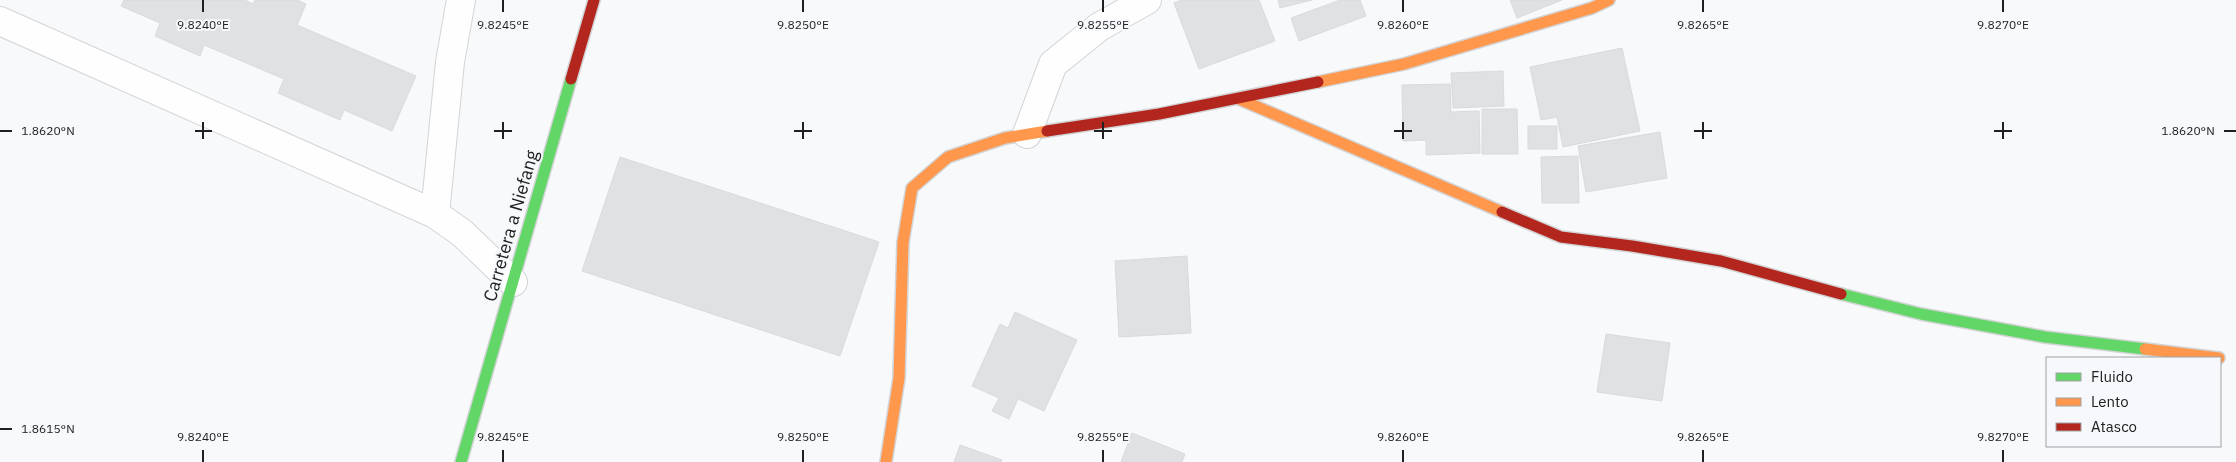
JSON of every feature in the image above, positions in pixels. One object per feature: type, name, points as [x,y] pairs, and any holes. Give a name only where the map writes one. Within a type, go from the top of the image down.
[{"type":"street","points":[[7,0],[0,19],[435,214],[462,233],[513,282]]},
{"type":"street","points":[[435,214],[450,62],[461,0]]},
{"type":"street","name":"Carretera a Niefang","points":[[461,462],[594,0]]},
{"type":"street","points":[[1028,134],[1053,64],[1099,27],[1147,0]]},
{"type":"street","points":[[886,462],[899,378],[903,242],[912,188],[948,158],[1005,138],[1239,99],[1404,64],[1592,8],[1609,0]]},
{"type":"street","points":[[1239,99],[1561,237],[1632,246],[1721,261],[1822,290],[1921,314],[2026,333],[2211,357]]},
{"type":"street","points":[[2221,358],[2236,360]]},
{"type":"building","points":[[124,0],[245,0],[253,4],[255,0],[297,0],[306,4],[297,25],[416,76],[392,131],[344,110],[340,120],[278,93],[284,79],[204,45],[200,56],[155,36],[160,23],[121,6]]},
{"type":"building","points":[[1182,0],[1259,0],[1275,41],[1199,69],[1174,3]]},
{"type":"building","points":[[1278,0],[1312,0],[1280,8]]},
{"type":"building","points":[[1340,0],[1360,0],[1366,16],[1299,41],[1291,18]]},
{"type":"building","points":[[1510,0],[1562,0],[1517,18]]},
{"type":"building","points":[[1622,48],[1640,131],[1563,147],[1557,117],[1541,120],[1530,67]]},
{"type":"building","points":[[1503,71],[1504,106],[1453,108],[1451,73]]},
{"type":"building","points":[[1450,84],[1451,112],[1479,111],[1480,153],[1426,155],[1426,140],[1403,141],[1402,85]]},
{"type":"building","points":[[1482,109],[1517,109],[1518,154],[1482,154]]},
{"type":"building","points":[[1528,126],[1557,126],[1557,149],[1528,149]]},
{"type":"building","points":[[1660,132],[1667,178],[1586,192],[1578,146]]},
{"type":"building","points":[[1578,156],[1579,203],[1542,203],[1541,157]]},
{"type":"building","points":[[620,157],[879,242],[840,356],[582,271]]},
{"type":"building","points":[[1187,256],[1191,333],[1119,337],[1115,261]]},
{"type":"building","points":[[1015,312],[1077,340],[1044,411],[1018,399],[1009,419],[992,411],[999,398],[972,386],[1000,324],[1008,328]]},
{"type":"building","points":[[1606,334],[1670,343],[1662,401],[1597,392]]},
{"type":"building","points":[[1132,433],[1185,454],[1182,462],[1121,462]]},
{"type":"building","points":[[960,445],[1002,460],[1001,462],[954,462]]},
{"type":"traffic: fast","points":[[461,462],[571,79]]},
{"type":"traffic: fast","points":[[1841,294],[1921,314],[2045,337],[2145,349]]},
{"type":"traffic: slow","points":[[1318,82],[1404,64],[1592,8],[1609,0]]},
{"type":"traffic: slow","points":[[1239,99],[1502,212]]},
{"type":"traffic: slow","points":[[886,462],[899,378],[903,242],[912,188],[948,157],[1005,138],[1047,131]]},
{"type":"traffic: slow","points":[[2145,349],[2211,357]]},
{"type":"traffic: jam","points":[[571,79],[594,0]]},
{"type":"traffic: jam","points":[[1047,131],[1159,114],[1318,82]]},
{"type":"traffic: jam","points":[[1502,212],[1561,237],[1632,246],[1721,261],[1841,294]]}]
